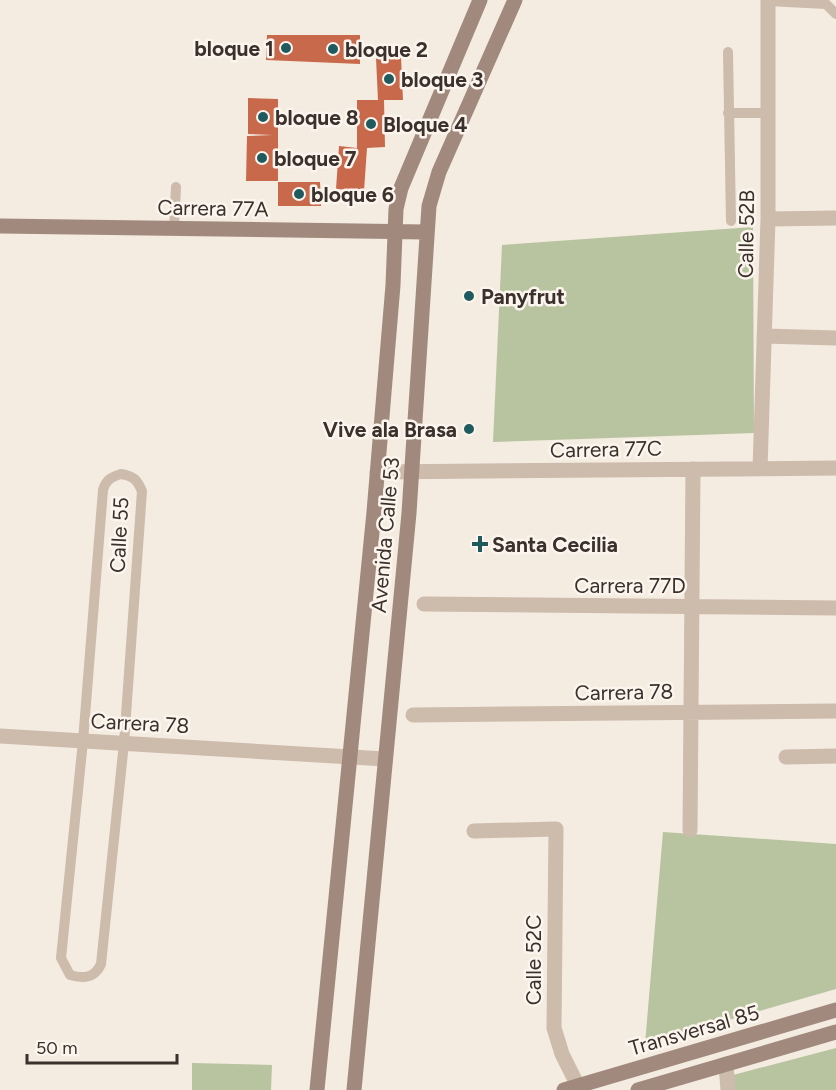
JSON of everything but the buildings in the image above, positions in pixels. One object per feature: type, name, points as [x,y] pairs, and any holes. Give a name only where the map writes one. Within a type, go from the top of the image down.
[{"type":"street","name":"Avenida Calle 53","points":[[317,1090],[377,472],[396,209],[401,188],[480,0]]},
{"type":"street","name":"Avenida Calle 53","points":[[354,1090],[411,472],[426,232],[434,184],[515,0]]},
{"type":"street","name":"Calle 52B","points":[[760,469],[768,219],[768,1]]},
{"type":"street","points":[[768,219],[836,218]]},
{"type":"street","name":"Carrera 77A","points":[[0,226],[426,232]]},
{"type":"street","points":[[764,336],[836,338]]},
{"type":"street","name":"Carrera 77C","points":[[377,472],[836,468]]},
{"type":"street","points":[[690,830],[693,469]]},
{"type":"street","name":"Carrera 77D","points":[[424,604],[836,608]]},
{"type":"street","name":"Carrera 78","points":[[413,714],[836,711]]},
{"type":"street","name":"Carrera 78","points":[[0,736],[385,759]]},
{"type":"street","points":[[786,757],[836,756]]},
{"type":"street","name":"Calle 52C","points":[[474,831],[556,829],[554,1028],[571,1088]]},
{"type":"street","name":"Transversal 85","points":[[571,1088],[611,1083],[836,1010]]},
{"type":"street","name":"Transversal 85","points":[[638,1090],[836,1032]]},
{"type":"street","points":[[726,1064],[728,1090]]},
{"type":"lane","points":[[768,1],[827,2],[836,14]]},
{"type":"lane","points":[[728,52],[731,221]]},
{"type":"lane","points":[[728,113],[768,113]]},
{"type":"lane","points":[[174,229],[176,187]]},
{"type":"lane","name":"Calle 55","points":[[121,474],[130,475],[137,480],[142,491],[124,744],[101,963],[98,971],[91,976],[70,975],[61,958],[83,741],[103,490],[105,483],[121,474]]},
{"type":"green space","points":[[753,227],[754,433],[493,442],[502,245]]},
{"type":"green space","points":[[663,832],[836,844],[836,989],[645,1044]]},
{"type":"green space","points":[[836,1048],[836,1090],[733,1090],[733,1075]]},
{"type":"green space","points":[[192,1063],[272,1065],[271,1090],[192,1090]]},
{"type":"place","name":"bloque 1","points":[[286,48]]},
{"type":"place","name":"bloque 2","points":[[333,49]]},
{"type":"place","name":"bloque 3","points":[[389,79]]},
{"type":"place","name":"bloque 8","points":[[263,117]]},
{"type":"place","name":"Bloque 4","points":[[371,124]]},
{"type":"place","name":"bloque 7","points":[[262,158]]},
{"type":"place","name":"bloque 6","points":[[299,194]]},
{"type":"place","name":"Panyfrut","points":[[469,296]]},
{"type":"place","name":"Vive ala Brasa","points":[[469,429]]},
{"type":"place","name":"Santa Cecilia","points":[[480,544]]}]
